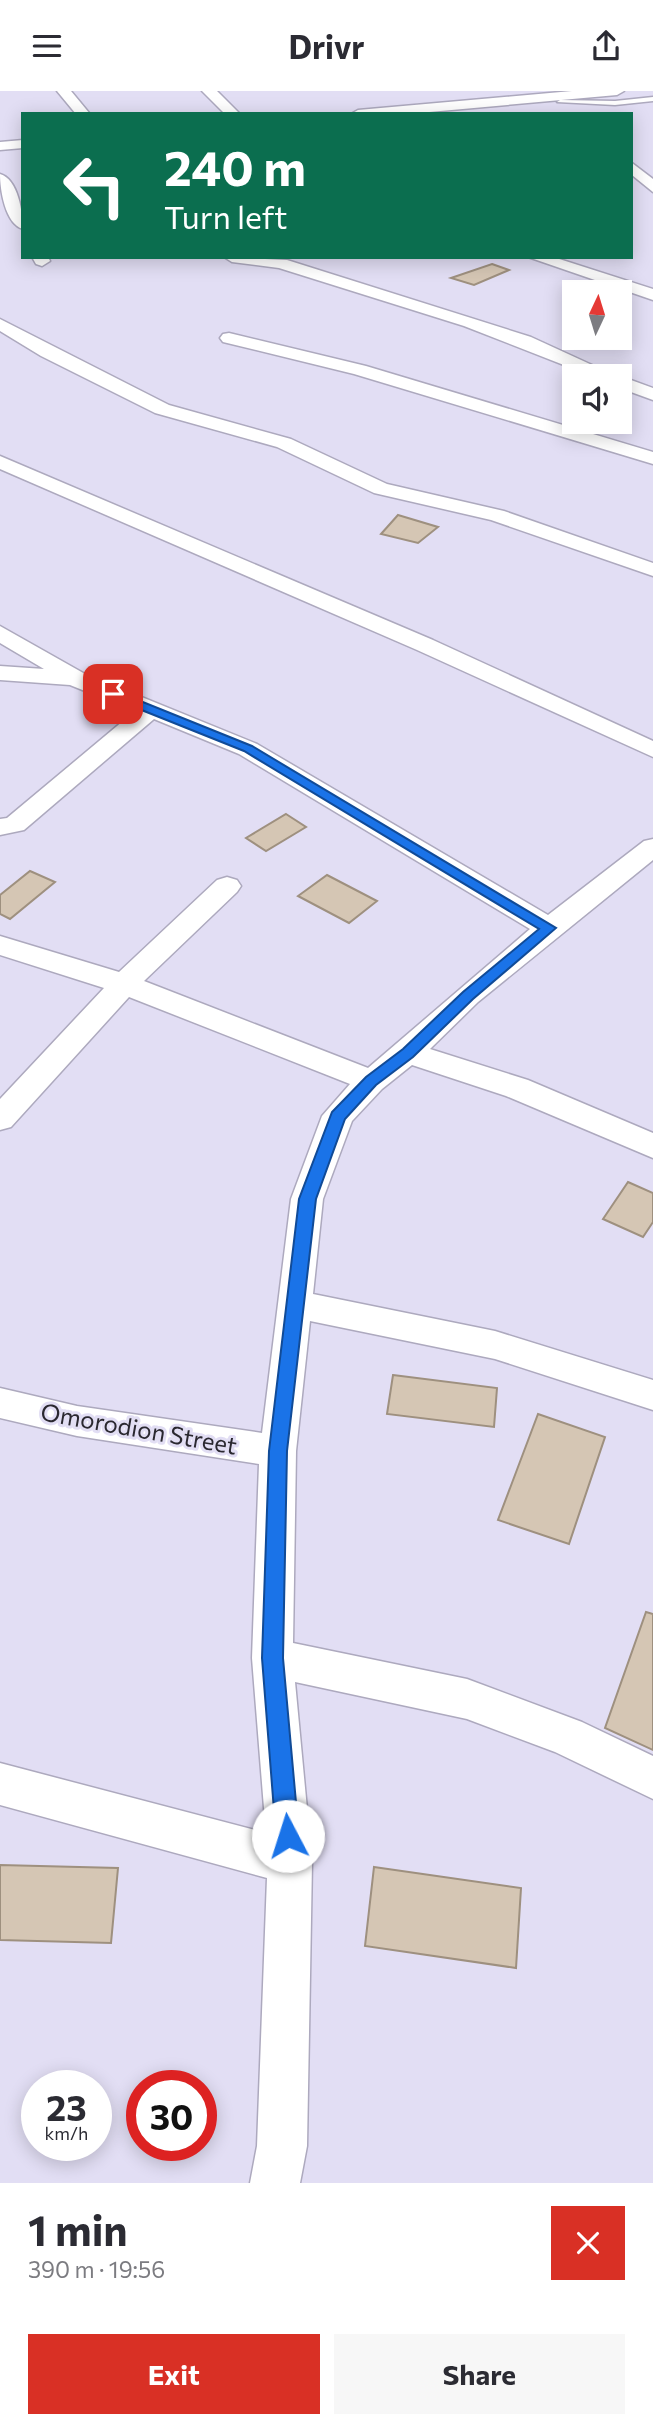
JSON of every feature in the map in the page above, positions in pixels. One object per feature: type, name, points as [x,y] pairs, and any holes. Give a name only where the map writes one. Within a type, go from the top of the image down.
[{"type":"street","points":[[64,91],[81,112]]},
{"type":"street","points":[[209,91],[231,112]]},
{"type":"street","points":[[362,98],[376,112],[428,111],[497,96],[522,100],[556,100],[617,91]]},
{"type":"street","points":[[556,100],[571,112]]},
{"type":"street","points":[[0,146],[21,144]]},
{"type":"street","points":[[633,168],[653,187]]},
{"type":"street","points":[[0,178],[21,219]]},
{"type":"street","points":[[248,259],[281,263],[470,322],[579,364]]},
{"type":"street","points":[[542,259],[653,295]]},
{"type":"street","points":[[0,324],[47,352],[162,409],[284,443],[381,489],[497,516],[653,570]]},
{"type":"street","points":[[229,338],[360,370],[653,458]]},
{"type":"street","points":[[632,386],[653,394]]},
{"type":"street","points":[[0,462],[425,645],[653,750]]},
{"type":"street","points":[[0,633],[77,679],[248,748],[549,928]]},
{"type":"street","points":[[0,673],[77,679]]},
{"type":"street","points":[[0,827],[15,824],[152,709]]},
{"type":"street","points":[[275,2183],[282,2146],[290,1862],[272,1658],[278,1451],[307,1199],[338,1116],[371,1081],[408,1053],[468,995],[653,846]]},
{"type":"street","points":[[0,1119],[124,984],[227,886]]},
{"type":"street","points":[[0,945],[124,984],[371,1081]]},
{"type":"street","points":[[408,1053],[516,1088],[653,1146]]},
{"type":"street","points":[[296,1304],[495,1345],[653,1395]]},
{"type":"street","name":"Omorodion Street","points":[[0,1403],[78,1421],[278,1451]]},
{"type":"street","points":[[272,1658],[467,1699],[567,1737],[653,1778]]},
{"type":"street","points":[[0,1784],[290,1862]]},
{"type":"lane","points":[[556,100],[615,103],[653,99]]},
{"type":"building","points":[[492,264],[509,270],[474,285],[451,278]]},
{"type":"building","points":[[398,515],[438,527],[418,543],[381,534]]},
{"type":"building","points":[[286,814],[306,827],[266,851],[246,838]]},
{"type":"building","points":[[30,871],[55,882],[10,919],[0,914],[0,895]]},
{"type":"building","points":[[327,875],[377,901],[349,923],[298,896]]},
{"type":"building","points":[[628,1182],[653,1193],[653,1222],[643,1237],[603,1219]]},
{"type":"building","points":[[393,1375],[497,1388],[494,1427],[387,1414]]},
{"type":"building","points":[[538,1414],[605,1437],[569,1544],[498,1520]]},
{"type":"building","points":[[646,1612],[653,1614],[653,1750],[605,1728]]},
{"type":"building","points":[[0,1865],[118,1868],[111,1943],[0,1940]]},
{"type":"building","points":[[374,1867],[521,1888],[516,1968],[365,1946]]},
{"type":"route","points":[[113,694],[248,748],[549,928],[468,995],[408,1053],[371,1081],[338,1116],[307,1199],[278,1451],[272,1658],[288,1836]]}]
